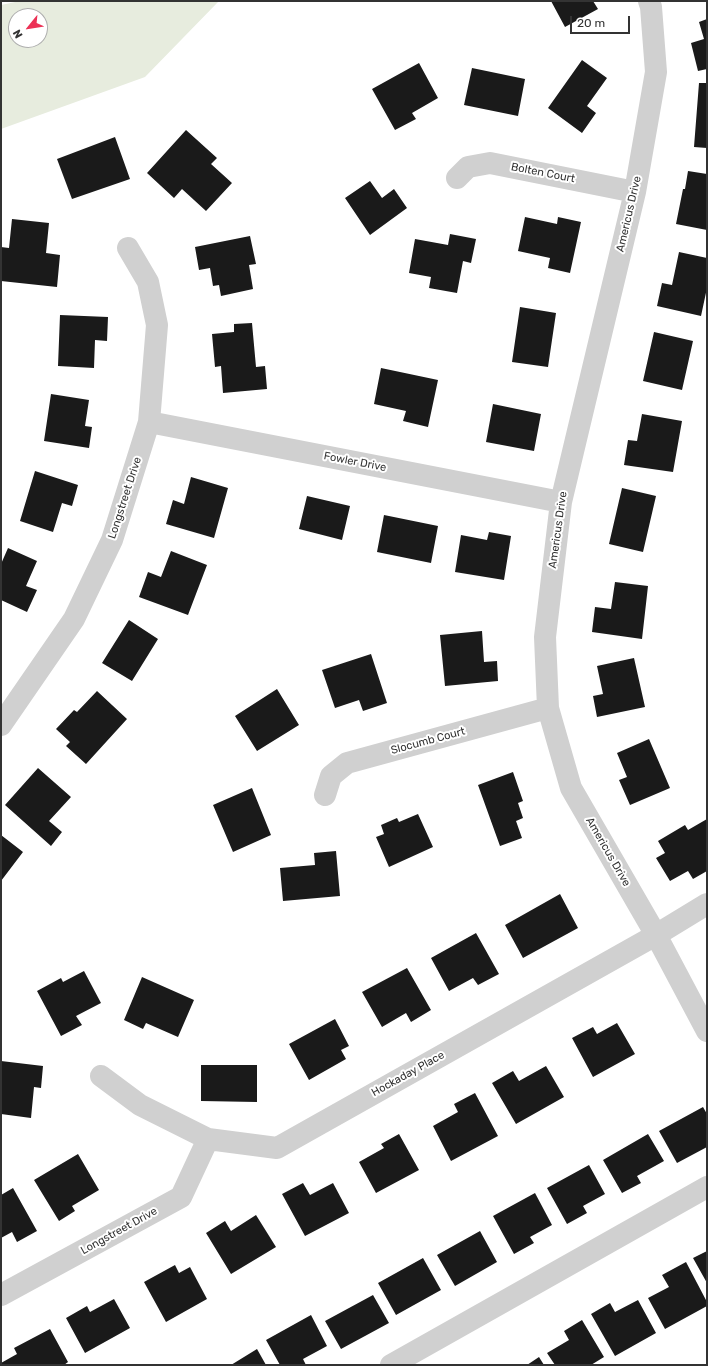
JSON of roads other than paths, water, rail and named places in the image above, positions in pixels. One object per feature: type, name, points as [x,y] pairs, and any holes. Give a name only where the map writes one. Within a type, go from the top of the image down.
[{"type":"street","name":"Americus Drive","points":[[648,1],[651,7],[656,72],[635,192],[561,502],[544,637],[548,708],[571,788],[656,935],[707,1031]]},
{"type":"street","name":"Bolten Court","points":[[457,178],[468,167],[490,163],[635,192]]},
{"type":"street","name":"Longstreet Drive","points":[[1,725],[74,620],[112,540],[149,422],[157,325],[148,282],[128,248]]},
{"type":"street","name":"Fowler Drive","points":[[149,422],[561,502]]},
{"type":"street","name":"Slocumb Court","points":[[326,795],[331,776],[347,763],[548,708]]},
{"type":"street","name":"Hockaday Place","points":[[101,1076],[140,1104],[208,1139],[277,1148],[656,935],[707,904]]},
{"type":"street","name":"Longstreet Drive","points":[[1,1295],[180,1197],[208,1139]]},
{"type":"street","points":[[391,1365],[707,1187]]}]
